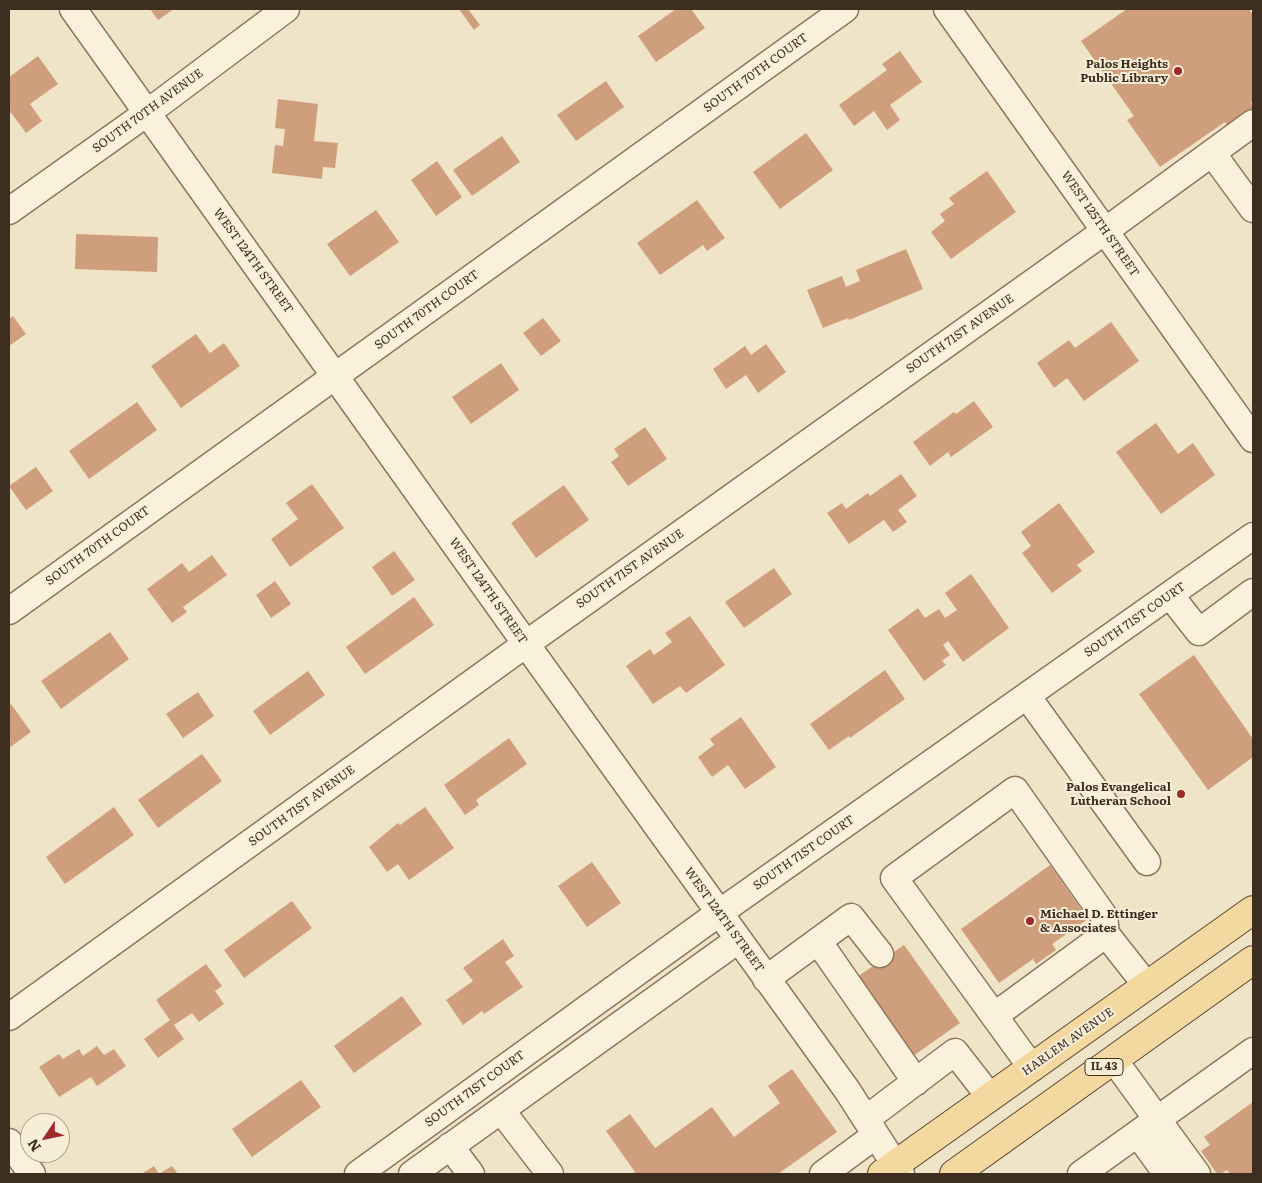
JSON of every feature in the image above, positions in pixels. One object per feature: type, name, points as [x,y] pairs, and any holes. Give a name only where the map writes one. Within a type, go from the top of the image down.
[{"type":"main road","name":"HARLEM AVENUE","points":[[892,1171],[990,1097],[1253,910]]},
{"type":"main road","name":"IL 43","points":[[954,1174],[1252,963]]},
{"type":"street","name":"WEST 124TH STREET","points":[[73,9],[847,1090],[871,1127],[892,1171]]},
{"type":"street","name":"SOUTH 70TH AVENUE","points":[[9,211],[147,113],[286,9]]},
{"type":"street","name":"SOUTH 70TH COURT","points":[[9,611],[845,9]]},
{"type":"street","name":"WEST 125TH STREET","points":[[947,9],[1253,438]]},
{"type":"street","name":"SOUTH 71ST AVENUE","points":[[9,1017],[1253,123]]},
{"type":"street","points":[[1212,153],[1253,209]]},
{"type":"street","name":"SOUTH 71ST COURT","points":[[358,1174],[719,913],[1253,536]]},
{"type":"street","points":[[1170,595],[1198,632],[1253,592]]},
{"type":"street","points":[[1027,696],[1147,862]]},
{"type":"street","points":[[1032,1068],[894,878],[1015,790],[1104,916],[1106,934],[1147,986]]},
{"type":"street","points":[[766,979],[852,917],[880,954]]},
{"type":"street","points":[[994,1016],[1106,934]]},
{"type":"street","points":[[419,1172],[450,1146],[738,940]]},
{"type":"street","points":[[818,941],[916,1082]]},
{"type":"street","points":[[1081,1174],[1253,1051]]},
{"type":"street","points":[[823,1174],[916,1082],[956,1052],[990,1097]]},
{"type":"street","points":[[1114,1060],[1148,1127],[1167,1174]]},
{"type":"street","points":[[501,1110],[550,1174]]},
{"type":"street","points":[[1148,1127],[1197,1174]]},
{"type":"street","points":[[9,1142],[32,1174]]},
{"type":"street","points":[[450,1146],[471,1174]]},
{"type":"building","points":[[150,9],[174,9],[158,20]]},
{"type":"building","points":[[459,9],[468,9],[480,25],[474,30]]},
{"type":"building","points":[[676,9],[691,9],[705,28],[656,62],[638,36]]},
{"type":"building","name":"Palos Heights Public Library","points":[[1127,9],[1249,9],[1253,15],[1253,101],[1251,102],[1253,111],[1229,128],[1225,122],[1160,167],[1127,120],[1134,116],[1081,41]]},
{"type":"building","points":[[900,51],[922,82],[890,105],[900,120],[887,130],[874,111],[854,126],[839,105],[887,70],[882,64]]},
{"type":"building","points":[[38,56],[58,84],[30,104],[42,121],[26,133],[9,110],[9,77]]},
{"type":"building","points":[[606,81],[624,107],[576,141],[557,115]]},
{"type":"building","points":[[278,99],[318,104],[314,141],[338,143],[335,168],[323,167],[322,179],[272,173],[275,145],[283,146],[285,129],[275,128]]},
{"type":"building","points":[[806,133],[833,170],[780,209],[753,172]]},
{"type":"building","points":[[502,136],[520,162],[472,196],[453,170]]},
{"type":"building","points":[[437,161],[462,197],[436,216],[411,180]]},
{"type":"building","points":[[987,171],[1016,212],[951,259],[931,232],[945,221],[940,214],[954,204],[949,198]]},
{"type":"building","points":[[697,200],[725,238],[707,251],[703,245],[660,275],[637,243]]},
{"type":"building","points":[[376,210],[399,242],[350,276],[327,244]]},
{"type":"building","points":[[76,234],[158,237],[157,272],[75,269]]},
{"type":"building","points":[[906,249],[923,289],[849,320],[848,318],[823,328],[807,290],[842,276],[846,287],[860,281],[856,270]]},
{"type":"building","points":[[13,316],[26,334],[9,346],[9,319]]},
{"type":"building","points":[[543,318],[561,341],[541,356],[523,333]]},
{"type":"building","points":[[1111,322],[1139,361],[1084,401],[1067,378],[1054,388],[1037,363],[1069,340],[1075,348]]},
{"type":"building","points":[[196,334],[210,353],[224,343],[240,366],[181,408],[151,366]]},
{"type":"building","points":[[766,344],[786,372],[758,393],[746,375],[726,389],[713,369],[745,346],[751,355]]},
{"type":"building","points":[[501,363],[519,390],[471,424],[452,397]]},
{"type":"building","points":[[974,401],[993,427],[951,457],[948,452],[930,466],[913,442],[954,412],[956,414]]},
{"type":"building","points":[[137,402],[157,430],[89,479],[69,451]]},
{"type":"building","points":[[1156,423],[1178,454],[1193,443],[1215,475],[1161,514],[1116,452]]},
{"type":"building","points":[[645,427],[667,459],[628,486],[611,462],[619,456],[614,449]]},
{"type":"building","points":[[36,467],[53,491],[26,510],[9,486]]},
{"type":"building","points":[[901,474],[917,496],[898,510],[907,522],[893,532],[884,520],[849,544],[827,513],[842,503],[846,509],[868,493],[870,496]]},
{"type":"building","points":[[312,484],[344,528],[290,567],[271,539],[298,519],[286,503]]},
{"type":"building","points":[[564,485],[589,520],[536,558],[511,523]]},
{"type":"building","points":[[1059,503],[1095,552],[1077,565],[1082,571],[1052,593],[1022,553],[1031,546],[1021,532]]},
{"type":"building","points":[[394,551],[415,580],[392,596],[372,567]]},
{"type":"building","points":[[212,555],[227,575],[183,607],[187,612],[172,623],[147,589],[182,563],[189,572]]},
{"type":"building","points":[[774,568],[792,594],[744,628],[725,602]]},
{"type":"building","points":[[971,574],[1009,628],[963,662],[948,641],[943,645],[950,655],[942,661],[946,665],[924,681],[888,630],[918,608],[925,618],[939,609],[945,618],[957,610],[945,593]]},
{"type":"building","points":[[275,581],[291,604],[271,618],[256,595]]},
{"type":"building","points":[[414,597],[434,625],[365,674],[346,647]]},
{"type":"building","points":[[690,616],[725,665],[686,693],[680,686],[653,704],[626,666],[650,649],[654,655],[672,642],[665,633]]},
{"type":"building","points":[[110,632],[129,659],[61,709],[41,681]]},
{"type":"building","points":[[1194,655],[1253,739],[1253,757],[1208,790],[1139,694]]},
{"type":"building","points":[[885,670],[905,699],[850,738],[849,736],[829,750],[810,724]]},
{"type":"building","points":[[308,671],[325,695],[270,735],[253,711]]},
{"type":"building","points":[[198,692],[214,716],[183,738],[166,714]]},
{"type":"building","points":[[11,704],[31,732],[9,748],[9,706]]},
{"type":"building","points":[[741,717],[776,767],[745,789],[728,765],[712,777],[698,757],[714,745],[710,739]]},
{"type":"building","points":[[509,738],[527,764],[476,800],[479,805],[465,815],[444,785]]},
{"type":"building","points":[[202,754],[222,781],[158,828],[138,800]]},
{"type":"building","points":[[114,807],[134,835],[65,884],[46,857]]},
{"type":"building","points":[[425,807],[454,848],[409,880],[398,864],[387,872],[369,847],[398,823],[400,825]]},
{"type":"building","points":[[592,862],[621,903],[587,927],[558,886]]},
{"type":"building","points":[[1050,865],[1088,919],[1052,944],[1056,950],[1036,964],[1033,959],[999,983],[961,929]]},
{"type":"building","points":[[292,901],[312,928],[244,978],[224,950]]},
{"type":"building","points":[[503,939],[514,956],[505,962],[523,987],[484,1014],[482,1011],[463,1025],[446,1000],[473,981],[463,968]]},
{"type":"building","points":[[904,945],[960,1023],[913,1056],[857,977]]},
{"type":"building","points":[[206,964],[222,986],[215,991],[224,1004],[199,1022],[192,1013],[174,1025],[184,1039],[158,1058],[144,1039],[170,1020],[156,1000]]},
{"type":"building","points":[[402,996],[422,1024],[354,1073],[334,1046]]},
{"type":"building","points":[[97,1046],[104,1055],[114,1049],[126,1066],[97,1086],[91,1077],[59,1097],[39,1067],[59,1054],[63,1059],[79,1049],[83,1056]]},
{"type":"building","points":[[792,1069],[837,1132],[778,1174],[632,1174],[635,1172],[606,1131],[630,1114],[655,1148],[712,1107],[734,1137],[780,1103],[768,1086]]},
{"type":"building","points":[[301,1080],[321,1107],[252,1157],[232,1129]]},
{"type":"building","points":[[1253,1102],[1253,1174],[1230,1174],[1227,1170],[1217,1174],[1201,1151],[1210,1145],[1204,1137]]},
{"type":"building","points":[[154,1166],[159,1174],[141,1174]]},
{"type":"building","points":[[172,1166],[178,1174],[159,1174]]},
{"type":"place","name":"Palos Heights Public Library","points":[[1178,71]]},
{"type":"place","name":"Palos Evangelical Lutheran School","points":[[1181,794]]},
{"type":"place","name":"Michael D. Ettinger & Associates","points":[[1030,921]]}]
